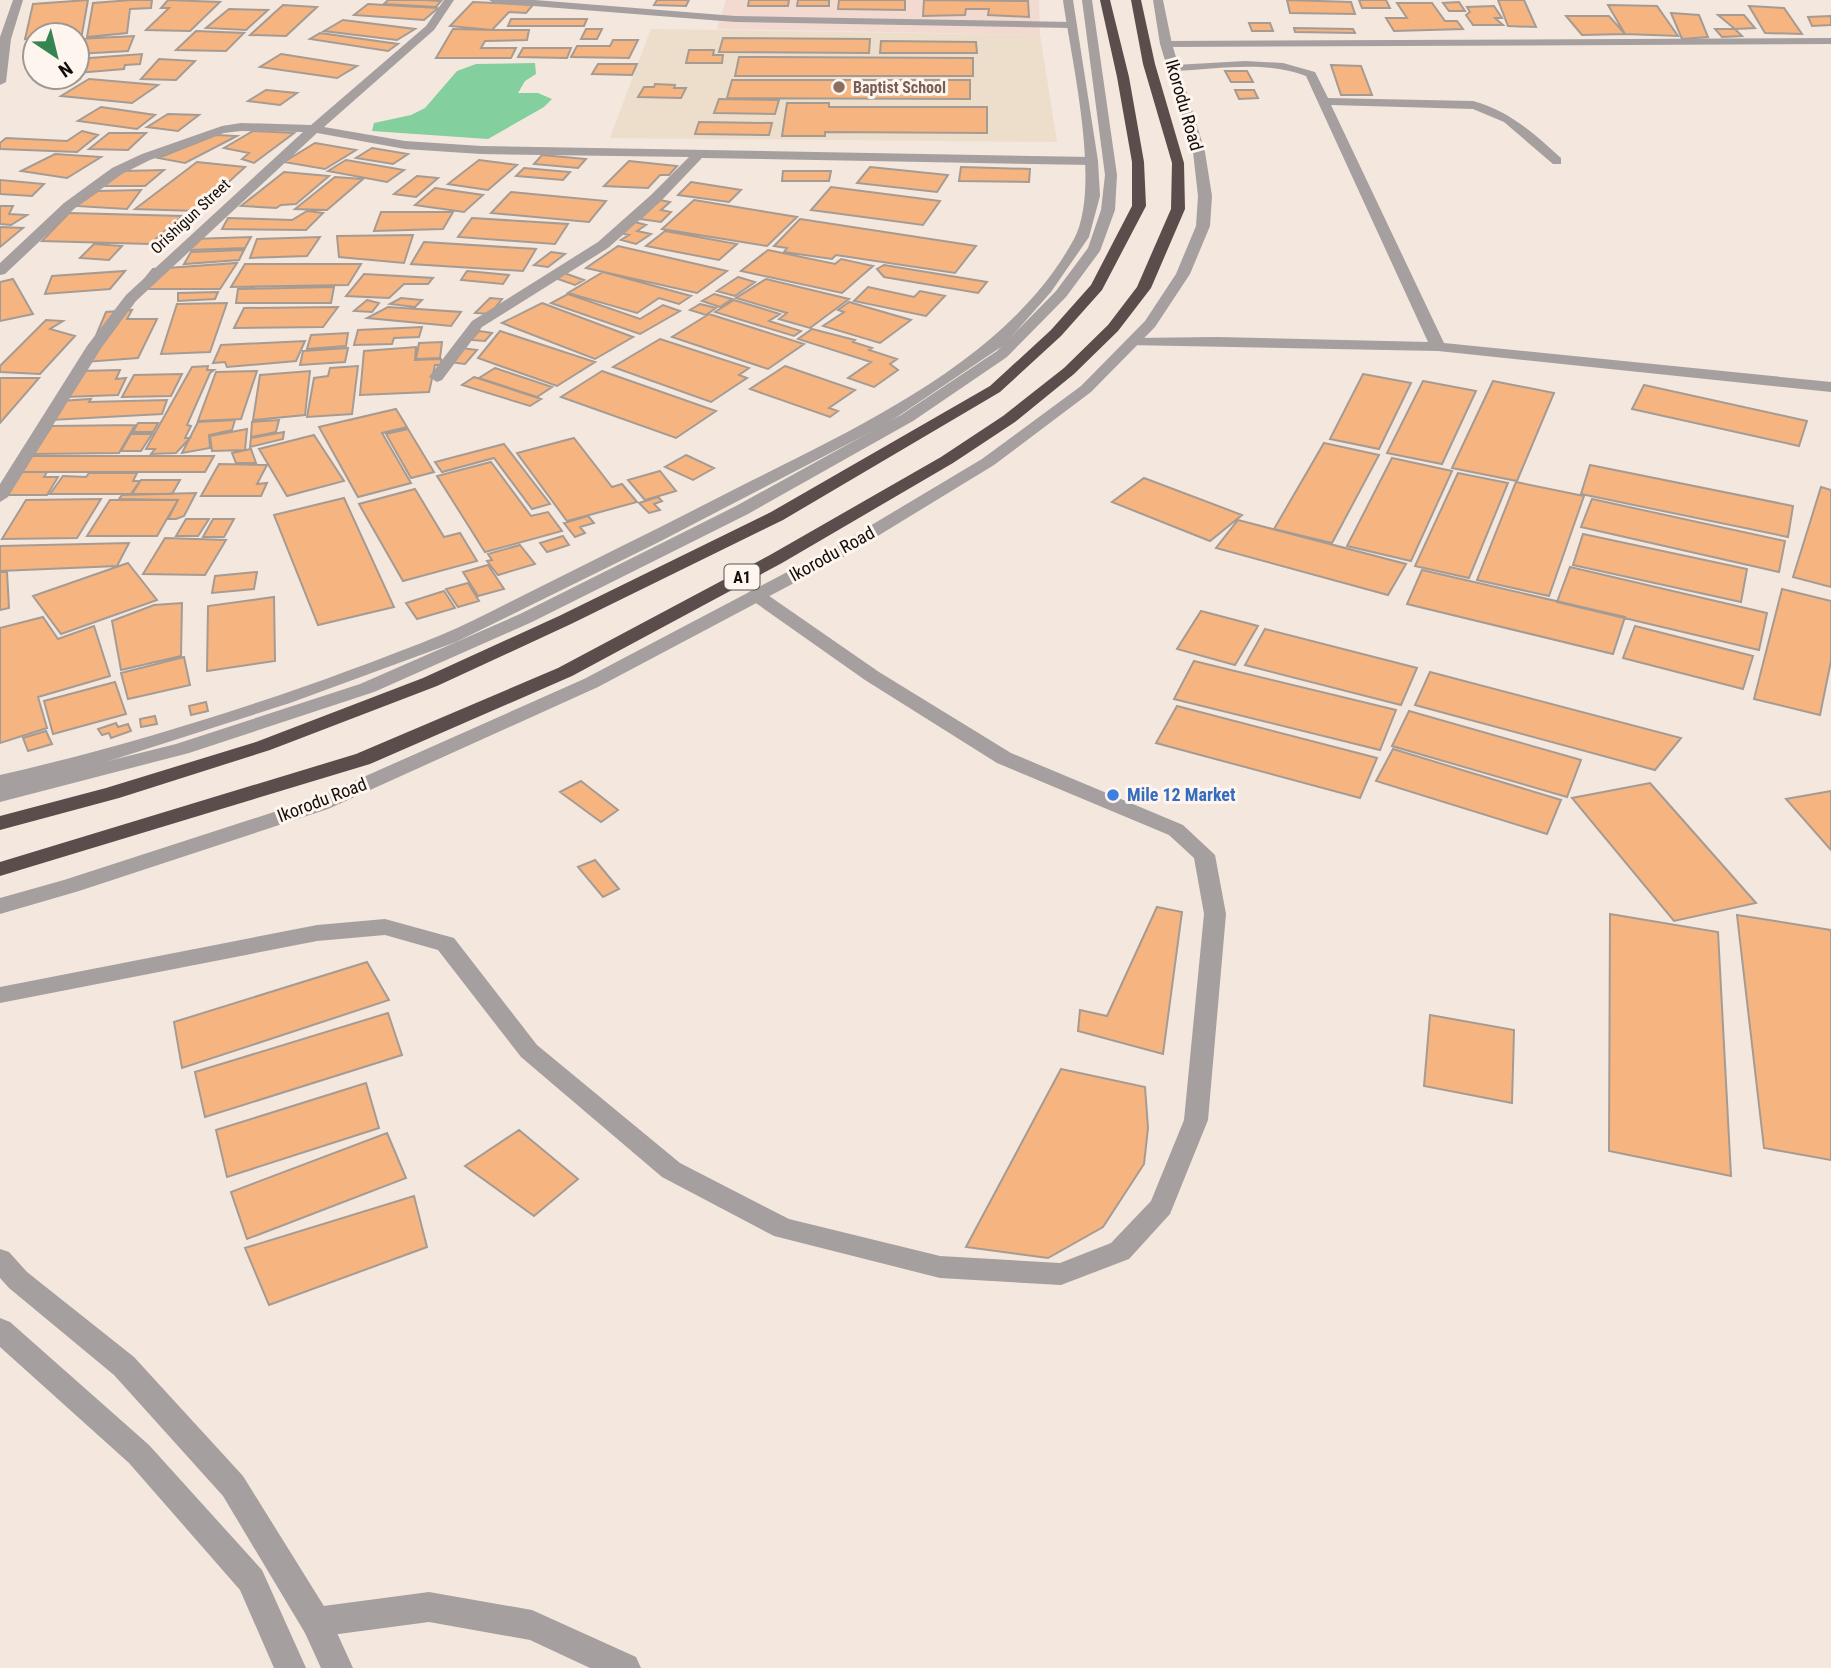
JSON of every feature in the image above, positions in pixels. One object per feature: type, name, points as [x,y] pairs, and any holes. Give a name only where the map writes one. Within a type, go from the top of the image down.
[{"type":"highway","name":"A1","points":[[0,823],[113,793],[263,746],[430,682],[565,620],[777,516],[995,389],[1056,333],[1097,287],[1139,206],[1138,162],[1105,0]]},
{"type":"highway","name":"Ikorodu Road","points":[[0,869],[363,759],[565,672],[800,546],[947,460],[1009,419],[1069,371],[1113,328],[1144,288],[1178,209],[1178,163],[1149,64],[1136,0]]},
{"type":"street","points":[[0,82],[5,39],[18,0]]},
{"type":"street","name":"Orishigun Street","points":[[0,497],[58,401],[129,301],[148,279],[253,182],[430,28],[449,0]]},
{"type":"street","points":[[494,0],[632,6],[735,19],[1071,25]]},
{"type":"street","points":[[0,782],[80,763],[283,699],[449,638],[653,538],[882,420],[999,342],[1046,289],[1082,237],[1093,196],[1092,161],[1068,0]]},
{"type":"street","points":[[0,795],[182,749],[341,697],[502,629],[766,497],[907,418],[1002,354],[1060,294],[1095,248],[1108,210],[1111,175],[1087,0]]},
{"type":"street","name":"Ikorodu Road","points":[[0,906],[71,886],[321,804],[591,683],[839,552],[988,462],[1086,388],[1150,324],[1183,274],[1203,226],[1205,196],[1199,152],[1166,44],[1158,0]]},
{"type":"street","points":[[1166,44],[1206,46],[1831,41]]},
{"type":"street","points":[[1175,68],[1299,67],[1311,74],[1438,347]]},
{"type":"street","points":[[1324,101],[1473,105],[1492,108],[1507,116],[1557,161]]},
{"type":"street","points":[[0,271],[69,206],[117,171],[193,140],[241,127],[314,129],[365,139],[446,148],[1092,161]]},
{"type":"street","points":[[437,377],[477,324],[603,245],[656,198],[699,154]]},
{"type":"street","points":[[1133,342],[1217,341],[1438,347],[1831,387]]},
{"type":"street","points":[[0,995],[317,933],[385,928],[446,944],[529,1051],[671,1170],[783,1227],[940,1267],[1060,1274],[1120,1251],[1161,1207],[1196,1120],[1215,914],[1204,855],[1176,830],[1004,758],[872,676],[756,595]]},
{"type":"street","points":[[0,1260],[18,1280],[124,1366],[233,1486],[316,1622],[337,1668]]},
{"type":"street","points":[[0,1330],[139,1454],[251,1580],[290,1668]]},
{"type":"street","points":[[316,1622],[429,1607],[532,1625],[625,1668]]},
{"type":"shaded area","points":[[726,0],[1039,0],[1040,35],[717,29]]},
{"type":"shaded area","name":"Baptist School","points":[[651,29],[1040,35],[1057,142],[610,138]]},
{"type":"green space","points":[[535,63],[536,74],[525,81],[518,93],[538,93],[552,99],[544,107],[488,139],[372,131],[374,123],[411,115],[425,108],[457,71],[476,64]]},
{"type":"building","points":[[88,0],[84,21],[29,21],[33,4]]},
{"type":"building","points":[[152,0],[151,8],[130,9],[127,33],[91,37],[90,21],[93,3]]},
{"type":"building","points":[[168,0],[220,2],[190,31],[146,30],[169,8],[161,8]]},
{"type":"building","points":[[388,0],[441,1],[436,7],[384,4]]},
{"type":"building","points":[[657,0],[689,0],[686,6],[654,5]]},
{"type":"building","points":[[749,0],[789,0],[788,6],[748,6]]},
{"type":"building","points":[[798,0],[829,0],[829,6],[797,6]]},
{"type":"building","points":[[839,0],[905,0],[905,10],[838,9]]},
{"type":"building","points":[[924,0],[1028,1],[1029,17],[988,15],[989,9],[966,9],[965,15],[923,16]]},
{"type":"building","points":[[1287,0],[1351,2],[1355,14],[1290,13]]},
{"type":"building","points":[[1359,0],[1386,0],[1390,8],[1362,8]]},
{"type":"building","points":[[1498,0],[1524,0],[1536,27],[1508,26]]},
{"type":"building","points":[[473,2],[533,5],[526,13],[509,12],[492,30],[450,26]]},
{"type":"building","points":[[1459,2],[1465,11],[1449,11],[1443,3]]},
{"type":"building","points":[[1397,3],[1432,3],[1445,21],[1457,21],[1463,29],[1394,31],[1386,18],[1407,18]]},
{"type":"building","points":[[368,4],[438,8],[424,20],[354,15]]},
{"type":"building","points":[[283,5],[317,7],[286,36],[250,35]]},
{"type":"building","points":[[1608,5],[1657,6],[1678,36],[1625,34]]},
{"type":"building","points":[[1494,6],[1502,18],[1495,18],[1503,25],[1473,25],[1466,15],[1470,12],[1467,7]]},
{"type":"building","points":[[1749,6],[1784,8],[1802,34],[1765,33]]},
{"type":"building","points":[[229,9],[268,10],[246,30],[206,28]]},
{"type":"building","points":[[1671,13],[1699,15],[1708,37],[1682,39]]},
{"type":"building","points":[[1718,15],[1744,15],[1755,28],[1735,29]]},
{"type":"building","points":[[1566,16],[1609,16],[1625,34],[1582,35]]},
{"type":"building","points":[[1831,16],[1831,25],[1812,26],[1808,17]]},
{"type":"building","points":[[511,19],[587,19],[584,26],[508,26]]},
{"type":"building","points":[[343,20],[415,29],[397,40],[324,31]]},
{"type":"building","points":[[1249,23],[1270,23],[1273,31],[1252,31]]},
{"type":"building","points":[[1294,28],[1353,29],[1355,33],[1295,32]]},
{"type":"building","points":[[453,29],[529,30],[527,40],[485,41],[481,48],[516,48],[511,58],[436,58]]},
{"type":"building","points":[[586,29],[602,29],[597,39],[581,39]]},
{"type":"building","points":[[1715,29],[1735,29],[1742,36],[1722,37]]},
{"type":"building","points":[[196,31],[244,33],[226,51],[176,50]]},
{"type":"building","points":[[320,33],[398,44],[388,51],[310,39]]},
{"type":"building","points":[[134,36],[128,51],[91,53],[91,38]]},
{"type":"building","points":[[723,38],[870,39],[869,53],[719,52]]},
{"type":"building","points":[[613,40],[638,40],[629,58],[571,57],[577,46],[610,46]]},
{"type":"building","points":[[881,41],[976,42],[977,53],[880,53]]},
{"type":"building","points":[[523,48],[571,48],[567,58],[518,57]]},
{"type":"building","points":[[689,50],[714,50],[713,55],[723,55],[722,63],[686,63]]},
{"type":"building","points":[[142,54],[140,64],[125,65],[124,69],[91,72],[91,58]]},
{"type":"building","points":[[281,54],[357,66],[337,78],[260,67]]},
{"type":"building","points":[[739,57],[973,58],[973,76],[735,76]]},
{"type":"building","points":[[159,59],[195,61],[176,80],[141,79]]},
{"type":"building","points":[[598,64],[637,64],[632,75],[592,74]]},
{"type":"building","points":[[1331,65],[1361,66],[1372,95],[1341,95]]},
{"type":"building","points":[[1225,71],[1247,71],[1253,82],[1231,82]]},
{"type":"building","points":[[91,79],[158,85],[132,103],[61,96],[69,91],[91,91]]},
{"type":"building","points":[[732,80],[970,80],[970,99],[727,98]]},
{"type":"building","points":[[655,84],[686,88],[681,98],[638,97],[644,87],[654,87]]},
{"type":"building","points":[[266,90],[297,93],[280,105],[248,101]]},
{"type":"building","points":[[1235,90],[1254,90],[1258,98],[1239,99]]},
{"type":"building","points":[[719,99],[779,100],[775,114],[714,113]]},
{"type":"building","points":[[787,103],[829,103],[829,107],[987,107],[987,133],[825,132],[825,136],[782,136]]},
{"type":"building","points":[[101,107],[155,115],[137,129],[78,121]]},
{"type":"building","points":[[168,114],[199,115],[178,131],[147,127]]},
{"type":"building","points":[[699,122],[772,123],[769,135],[695,134]]},
{"type":"building","points":[[82,131],[98,135],[77,152],[0,149],[0,143],[6,138],[67,141]]},
{"type":"building","points":[[253,131],[294,133],[254,163],[242,159],[249,153],[224,148]]},
{"type":"building","points":[[109,133],[146,133],[128,150],[89,149]]},
{"type":"building","points":[[216,135],[237,136],[185,163],[158,158]]},
{"type":"building","points":[[315,143],[356,150],[325,169],[284,162]]},
{"type":"building","points":[[372,148],[408,154],[393,164],[356,158]]},
{"type":"building","points":[[55,154],[101,157],[67,178],[21,171]]},
{"type":"building","points":[[542,155],[586,159],[578,168],[534,164]]},
{"type":"building","points":[[346,160],[404,170],[387,182],[328,171]]},
{"type":"building","points":[[479,160],[517,165],[488,190],[448,184]]},
{"type":"building","points":[[629,161],[677,166],[669,175],[660,175],[648,188],[604,186]]},
{"type":"building","points":[[197,162],[245,167],[197,211],[135,209]]},
{"type":"building","points":[[870,167],[948,175],[937,192],[857,183]]},
{"type":"building","points":[[961,167],[1030,169],[1029,182],[959,181]]},
{"type":"building","points":[[524,168],[570,172],[563,180],[516,176]]},
{"type":"building","points":[[164,170],[145,186],[103,186],[123,171]]},
{"type":"building","points":[[783,171],[831,171],[829,181],[782,181]]},
{"type":"building","points":[[284,172],[329,176],[296,204],[276,208],[241,206]]},
{"type":"building","points":[[417,176],[438,178],[416,197],[394,194]]},
{"type":"building","points":[[335,177],[363,179],[327,210],[295,209]]},
{"type":"building","points":[[0,180],[44,184],[32,196],[0,194]]},
{"type":"building","points":[[691,182],[741,190],[729,202],[678,195]]},
{"type":"building","points":[[831,187],[940,201],[923,225],[811,210]]},
{"type":"building","points":[[435,188],[483,195],[464,212],[415,205]]},
{"type":"building","points":[[141,190],[127,209],[76,206],[98,191]]},
{"type":"building","points":[[511,192],[606,201],[589,222],[491,213]]},
{"type":"building","points":[[660,200],[670,202],[661,210],[671,212],[661,222],[640,219]]},
{"type":"building","points":[[694,200],[797,217],[767,246],[662,229]]},
{"type":"building","points":[[0,206],[13,206],[9,214],[27,215],[11,225],[0,224]]},
{"type":"building","points":[[307,211],[323,213],[306,230],[222,229],[228,218],[292,220]]},
{"type":"building","points":[[381,212],[453,212],[443,229],[374,231]]},
{"type":"building","points":[[69,213],[182,216],[150,244],[42,241]]},
{"type":"building","points":[[472,218],[568,224],[555,244],[458,237]]},
{"type":"building","points":[[800,219],[976,246],[955,273],[836,255],[832,259],[784,252],[787,248],[774,246]]},
{"type":"building","points":[[635,222],[646,225],[637,231],[651,234],[636,244],[621,240],[629,235],[619,233]]},
{"type":"building","points":[[0,227],[23,228],[0,247]]},
{"type":"building","points":[[665,231],[737,244],[719,260],[646,246]]},
{"type":"building","points":[[413,235],[404,263],[339,257],[337,236]]},
{"type":"building","points":[[251,237],[245,248],[189,250],[192,239]]},
{"type":"building","points":[[320,237],[307,256],[250,258],[257,239]]},
{"type":"building","points":[[424,242],[536,249],[523,271],[411,264]]},
{"type":"building","points":[[94,244],[122,246],[109,260],[80,258]]},
{"type":"building","points":[[618,246],[727,271],[697,293],[586,268]]},
{"type":"building","points":[[244,250],[239,260],[184,264],[191,252]]},
{"type":"building","points":[[768,250],[835,264],[841,259],[873,266],[842,293],[741,271]]},
{"type":"building","points":[[551,252],[565,254],[548,267],[534,265]]},
{"type":"building","points":[[237,263],[220,289],[137,289],[153,269]]},
{"type":"building","points":[[245,264],[361,264],[348,285],[231,287]]},
{"type":"building","points":[[884,265],[987,282],[978,293],[884,277],[877,269]]},
{"type":"building","points":[[125,271],[110,289],[45,294],[52,276]]},
{"type":"building","points":[[467,271],[509,275],[503,284],[461,280]]},
{"type":"building","points":[[603,272],[691,296],[679,304],[659,298],[637,313],[568,293]]},
{"type":"building","points":[[564,273],[584,280],[575,285],[555,278]]},
{"type":"building","points":[[364,274],[433,278],[428,284],[404,284],[389,298],[346,296]]},
{"type":"building","points":[[738,277],[755,282],[735,296],[717,291]]},
{"type":"building","points":[[13,279],[33,314],[0,321],[0,282]]},
{"type":"building","points":[[766,279],[849,299],[810,328],[779,319],[787,313],[736,298]]},
{"type":"building","points":[[334,287],[331,303],[236,303],[238,289]]},
{"type":"building","points":[[868,287],[914,297],[920,291],[945,296],[926,316],[854,301]]},
{"type":"building","points":[[218,292],[215,299],[178,301],[178,293]]},
{"type":"building","points":[[568,294],[640,319],[663,305],[680,311],[640,334],[551,303]]},
{"type":"building","points":[[714,294],[732,299],[720,307],[702,301]]},
{"type":"building","points":[[401,298],[422,300],[415,307],[390,304]]},
{"type":"building","points":[[490,298],[502,299],[490,314],[475,313]]},
{"type":"building","points":[[367,300],[379,303],[372,312],[354,311]]},
{"type":"building","points":[[734,300],[780,314],[769,321],[801,331],[794,336],[715,312]]},
{"type":"building","points":[[849,302],[911,320],[880,343],[823,326],[844,312],[838,310]]},
{"type":"building","points":[[227,303],[210,352],[161,354],[177,304]]},
{"type":"building","points":[[542,303],[633,337],[595,359],[502,323]]},
{"type":"building","points":[[700,304],[716,308],[706,315],[690,310]]},
{"type":"building","points":[[338,307],[323,327],[234,328],[244,308]]},
{"type":"building","points":[[388,307],[461,312],[451,326],[367,318]]},
{"type":"building","points":[[132,310],[127,319],[157,319],[138,358],[85,362],[106,312]]},
{"type":"building","points":[[709,314],[804,344],[768,369],[672,337]]},
{"type":"building","points":[[46,320],[63,321],[50,329],[75,336],[40,374],[0,372],[0,366]]},
{"type":"building","points":[[422,327],[419,337],[394,338],[392,344],[354,345],[358,330]]},
{"type":"building","points":[[812,329],[855,340],[853,342],[872,348],[869,350],[897,359],[890,364],[898,370],[874,387],[848,378],[871,362],[798,339]]},
{"type":"building","points":[[479,331],[492,333],[485,341],[471,340]]},
{"type":"building","points":[[500,331],[595,362],[557,386],[478,358]]},
{"type":"building","points":[[348,333],[346,346],[307,349],[311,335]]},
{"type":"building","points":[[660,339],[749,368],[739,375],[747,378],[711,402],[613,367]]},
{"type":"building","points":[[305,341],[296,361],[227,367],[225,362],[213,363],[221,345]]},
{"type":"building","points":[[442,342],[440,358],[416,359],[419,343]]},
{"type":"building","points":[[416,347],[415,360],[441,359],[441,365],[435,365],[429,392],[360,395],[364,351]]},
{"type":"building","points":[[348,348],[345,362],[300,365],[303,351]]},
{"type":"building","points":[[461,348],[477,350],[465,364],[449,362]]},
{"type":"building","points":[[208,366],[207,370],[214,370],[210,373],[187,425],[191,426],[185,438],[190,438],[176,453],[151,454],[155,449],[146,449],[192,367]]},
{"type":"building","points":[[358,366],[352,414],[307,417],[314,378],[328,376],[330,368]]},
{"type":"building","points":[[785,366],[855,390],[829,408],[838,411],[830,417],[750,389]]},
{"type":"building","points":[[495,368],[552,387],[537,397],[479,378]]},
{"type":"building","points":[[120,370],[116,379],[126,378],[118,395],[66,397],[79,371]]},
{"type":"building","points":[[257,371],[241,419],[198,421],[216,372]]},
{"type":"building","points":[[310,371],[305,415],[253,420],[260,375]]},
{"type":"building","points":[[602,371],[716,411],[676,438],[561,397]]},
{"type":"building","points":[[182,374],[171,396],[122,397],[134,375]]},
{"type":"building","points":[[1363,374],[1411,383],[1379,449],[1330,439]]},
{"type":"building","points":[[474,377],[541,399],[530,406],[462,385]]},
{"type":"building","points":[[0,378],[39,378],[0,423]]},
{"type":"building","points":[[1423,381],[1476,391],[1442,464],[1387,453]]},
{"type":"building","points":[[1493,381],[1554,393],[1517,481],[1452,468]]},
{"type":"building","points":[[1644,385],[1807,421],[1799,446],[1632,409]]},
{"type":"building","points":[[91,399],[89,402],[167,400],[162,414],[51,420],[60,401]]},
{"type":"building","points":[[396,409],[407,427],[382,433],[411,483],[358,497],[319,427]]},
{"type":"building","points":[[235,420],[232,430],[209,435],[210,448],[182,453],[198,422]]},
{"type":"building","points":[[279,420],[276,432],[251,437],[252,422]]},
{"type":"building","points":[[138,423],[158,423],[153,432],[133,432]]},
{"type":"building","points":[[135,425],[119,453],[34,454],[52,426]]},
{"type":"building","points":[[247,429],[245,450],[212,451],[210,436]]},
{"type":"building","points":[[408,429],[434,472],[411,478],[386,434]]},
{"type":"building","points":[[284,432],[283,439],[250,447],[251,438]]},
{"type":"building","points":[[131,434],[152,434],[141,451],[121,451]]},
{"type":"building","points":[[314,435],[344,481],[287,496],[259,449]]},
{"type":"building","points":[[574,438],[612,487],[622,484],[637,502],[567,521],[517,453]]},
{"type":"building","points":[[1324,443],[1379,455],[1332,543],[1274,529]]},
{"type":"building","points":[[504,444],[550,504],[532,509],[494,458],[442,472],[435,462]]},
{"type":"building","points":[[251,449],[256,463],[236,463],[232,453]]},
{"type":"building","points":[[686,455],[714,468],[693,480],[665,467]]},
{"type":"building","points":[[29,456],[214,456],[205,472],[20,472]]},
{"type":"building","points":[[1392,458],[1452,471],[1411,561],[1347,546]]},
{"type":"building","points":[[491,462],[531,516],[548,512],[562,531],[485,552],[437,476]]},
{"type":"building","points":[[219,464],[267,465],[257,484],[267,483],[261,496],[201,496]]},
{"type":"building","points":[[1590,465],[1793,506],[1788,537],[1581,494]]},
{"type":"building","points":[[660,471],[676,491],[645,500],[628,480]]},
{"type":"building","points":[[19,472],[47,472],[44,477],[58,477],[47,495],[4,495]]},
{"type":"building","points":[[89,473],[137,473],[133,481],[140,481],[131,494],[50,494],[63,476],[86,477]]},
{"type":"building","points":[[1458,473],[1508,483],[1469,578],[1415,566]]},
{"type":"building","points":[[1144,478],[1242,515],[1210,541],[1112,502]]},
{"type":"building","points":[[141,480],[180,480],[172,494],[132,494]]},
{"type":"building","points":[[1516,482],[1584,496],[1549,596],[1477,580]]},
{"type":"building","points":[[1821,487],[1831,490],[1831,587],[1793,577]]},
{"type":"building","points":[[415,489],[444,537],[460,533],[477,561],[403,581],[359,504]]},
{"type":"building","points":[[196,493],[184,516],[176,519],[168,519],[178,500],[119,499],[122,495]]},
{"type":"building","points":[[658,497],[662,501],[654,504],[660,510],[649,513],[639,503]]},
{"type":"building","points":[[344,498],[394,607],[318,625],[274,515]]},
{"type":"building","points":[[101,499],[77,538],[2,539],[26,500]]},
{"type":"building","points":[[1592,499],[1785,541],[1779,572],[1581,527]]},
{"type":"building","points":[[110,500],[178,500],[157,536],[87,536]]},
{"type":"building","points":[[588,516],[594,523],[580,527],[585,533],[575,537],[564,523]]},
{"type":"building","points":[[186,519],[209,519],[198,536],[176,536]]},
{"type":"building","points":[[213,519],[234,519],[224,537],[203,537]]},
{"type":"building","points":[[1238,520],[1406,564],[1388,595],[1216,548]]},
{"type":"building","points":[[1583,534],[1747,569],[1741,602],[1573,565]]},
{"type":"building","points":[[563,536],[569,545],[547,552],[540,543]]},
{"type":"building","points":[[165,538],[226,540],[205,575],[143,574]]},
{"type":"building","points":[[129,543],[117,566],[0,571],[0,546]]},
{"type":"building","points":[[520,545],[535,564],[498,575],[487,561],[492,560],[488,554]]},
{"type":"building","points":[[128,563],[157,600],[61,634],[33,596]]},
{"type":"building","points":[[488,565],[504,589],[478,596],[463,572]]},
{"type":"building","points":[[1570,567],[1767,613],[1759,650],[1557,602]]},
{"type":"building","points":[[1422,570],[1625,617],[1613,654],[1407,604]]},
{"type":"building","points":[[0,572],[7,572],[9,608],[0,610]]},
{"type":"building","points":[[257,572],[254,589],[212,593],[215,576]]},
{"type":"building","points":[[468,583],[479,601],[458,607],[446,589]]},
{"type":"building","points":[[1782,589],[1831,601],[1831,661],[1820,715],[1754,699]]},
{"type":"building","points":[[444,591],[455,608],[417,619],[406,603]]},
{"type":"building","points":[[274,597],[275,661],[207,671],[208,606]]},
{"type":"building","points":[[182,603],[181,656],[121,670],[112,621],[154,605]]},
{"type":"building","points":[[1201,611],[1258,626],[1235,665],[1177,649]]},
{"type":"building","points":[[43,617],[58,639],[94,626],[110,676],[38,697],[47,728],[0,743],[0,628]]},
{"type":"building","points":[[1635,626],[1753,656],[1743,689],[1623,658]]},
{"type":"building","points":[[1265,629],[1417,668],[1401,705],[1245,665]]},
{"type":"building","points":[[184,657],[190,685],[128,699],[121,673]]},
{"type":"building","points":[[1194,661],[1396,710],[1380,750],[1174,699]]},
{"type":"building","points":[[1430,672],[1681,738],[1655,770],[1415,705]]},
{"type":"building","points":[[115,682],[126,714],[53,734],[44,701]]},
{"type":"building","points":[[206,702],[208,711],[191,715],[189,706]]},
{"type":"building","points":[[1177,706],[1377,758],[1360,798],[1156,743]]},
{"type":"building","points":[[1409,711],[1581,760],[1567,797],[1392,746]]},
{"type":"building","points":[[155,716],[157,724],[141,727],[140,719]]},
{"type":"building","points":[[116,723],[118,727],[128,724],[131,731],[111,738],[109,733],[102,735],[98,729]]},
{"type":"building","points":[[46,731],[52,744],[28,751],[23,738]]},
{"type":"building","points":[[1393,749],[1561,800],[1547,834],[1376,781]]},
{"type":"building","points":[[581,781],[618,810],[601,822],[560,792]]},
{"type":"building","points":[[1650,783],[1756,903],[1674,921],[1572,798]]},
{"type":"building","points":[[1831,791],[1831,850],[1786,799]]},
{"type":"building","points":[[595,860],[619,889],[603,897],[578,867]]},
{"type":"building","points":[[1157,907],[1182,912],[1163,1054],[1078,1031],[1080,1010],[1107,1016]]},
{"type":"building","points":[[1610,914],[1718,932],[1731,1176],[1609,1151]]},
{"type":"building","points":[[1737,915],[1831,930],[1831,1160],[1764,1148]]},
{"type":"building","points":[[367,962],[389,1000],[182,1068],[174,1022]]},
{"type":"building","points":[[388,1013],[402,1055],[205,1117],[195,1072]]},
{"type":"building","points":[[1430,1015],[1514,1030],[1512,1103],[1424,1086]]},
{"type":"building","points":[[1061,1069],[1145,1087],[1148,1128],[1144,1164],[1103,1227],[1048,1258],[966,1247]]},
{"type":"building","points":[[366,1083],[379,1128],[227,1177],[216,1130]]},
{"type":"building","points":[[519,1130],[578,1179],[534,1216],[465,1166]]},
{"type":"building","points":[[387,1133],[406,1178],[247,1239],[231,1192]]},
{"type":"building","points":[[414,1196],[427,1247],[269,1305],[245,1248]]},
{"type":"place","name":"Baptist School","points":[[839,87]]},
{"type":"place","name":"Mile 12 Market","points":[[1113,795]]}]
